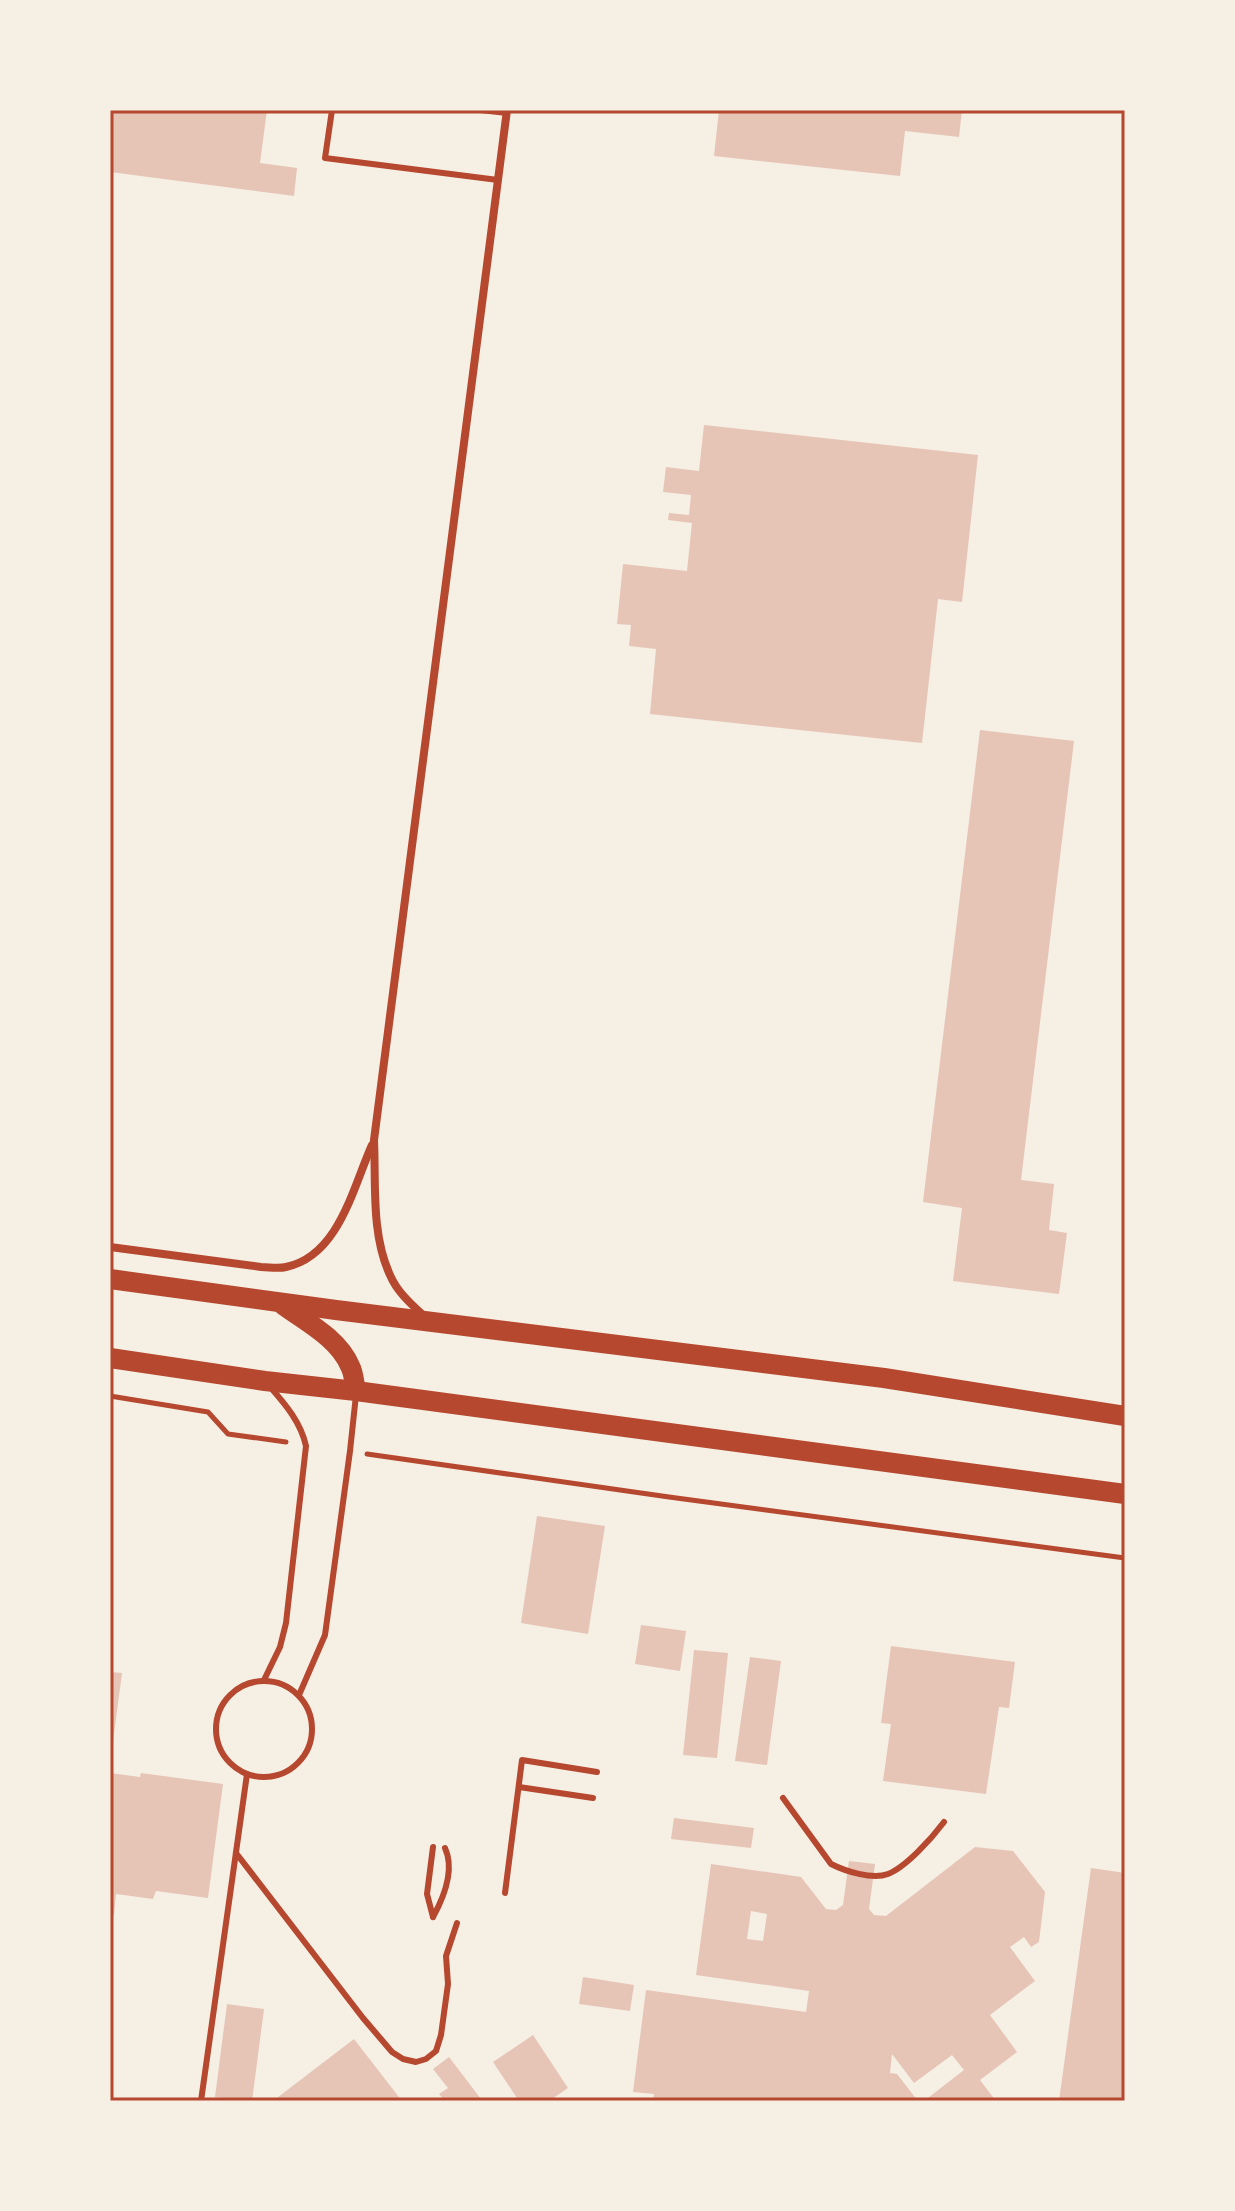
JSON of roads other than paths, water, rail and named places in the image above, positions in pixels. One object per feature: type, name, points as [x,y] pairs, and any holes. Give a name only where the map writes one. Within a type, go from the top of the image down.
[{"type":"main road","points":[[110,1279],[884,1378],[1125,1416]]},
{"type":"main road","points":[[280,1302],[329,1338],[344,1355],[351,1368],[356,1391]]},
{"type":"main road","points":[[110,1358],[1125,1494]]},
{"type":"street","points":[[429,1321],[400,1292],[380,1246],[374,1140],[507,112]]},
{"type":"street","points":[[110,1247],[261,1267],[286,1267],[313,1256],[335,1232],[374,1140]]},
{"type":"lane","points":[[332,110],[325,158],[498,180]]},
{"type":"lane","points":[[480,110],[507,112]]},
{"type":"lane","points":[[264,1680],[280,1647],[286,1623],[306,1446],[304,1436],[288,1408],[265,1381]]},
{"type":"lane","points":[[299,1695],[325,1635],[356,1391]]},
{"type":"lane","points":[[264,1680],[289,1687],[299,1695],[313,1723],[312,1739],[306,1754],[285,1773],[272,1777],[247,1774],[234,1767],[224,1757],[215,1728],[225,1700],[235,1689],[264,1680]]},
{"type":"lane","points":[[505,1893],[522,1760],[597,1772]]},
{"type":"lane","points":[[201,2101],[247,1774]]},
{"type":"lane","points":[[519,1787],[593,1798]]},
{"type":"lane","points":[[783,1798],[831,1864],[868,1875],[889,1874],[925,1846],[944,1822]]},
{"type":"lane","points":[[433,1847],[427,1894],[433,1917],[445,1895],[449,1858],[445,1848]]},
{"type":"lane","points":[[236,1853],[363,2018],[392,2052],[403,2059],[416,2062],[436,2051],[448,1984],[446,1956],[457,1923]]}]
